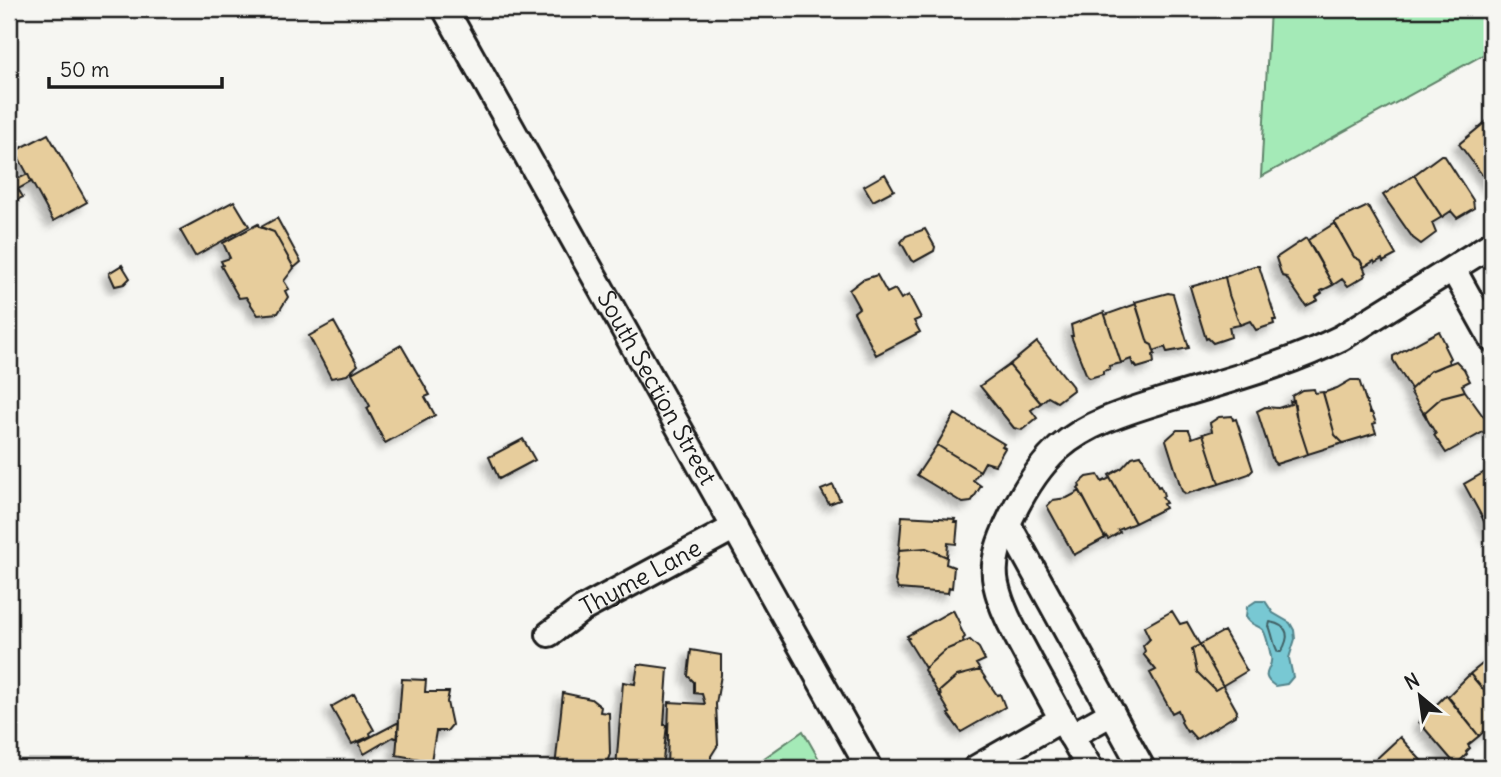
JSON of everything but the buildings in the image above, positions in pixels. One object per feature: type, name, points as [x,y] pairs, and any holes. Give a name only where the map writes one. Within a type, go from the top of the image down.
[{"type":"street","name":"South Section Street","points":[[445,9],[869,768]]},
{"type":"street","points":[[1090,768],[1004,611],[995,581],[1000,541],[1037,473],[1060,447],[1094,425],[1132,410],[1279,365],[1319,349],[1492,244]]},
{"type":"street","points":[[1453,270],[1492,339]]},
{"type":"street","points":[[1008,524],[1142,768]]},
{"type":"street","name":"Thyme Lane","points":[[550,634],[581,610],[735,527]]},
{"type":"street","points":[[976,768],[1066,727],[1112,713]]},
{"type":"green space","points":[[1270,9],[1492,9],[1492,50],[1261,177]]},
{"type":"green space","points":[[803,731],[824,768],[750,768]]},
{"type":"green space","points":[[249,762],[389,768],[230,768]]},
{"type":"water","points":[[1256,601],[1265,601],[1273,613],[1290,623],[1294,630],[1295,639],[1289,658],[1293,677],[1287,684],[1275,686],[1267,678],[1271,661],[1265,635],[1263,630],[1246,617],[1247,607]]}]
